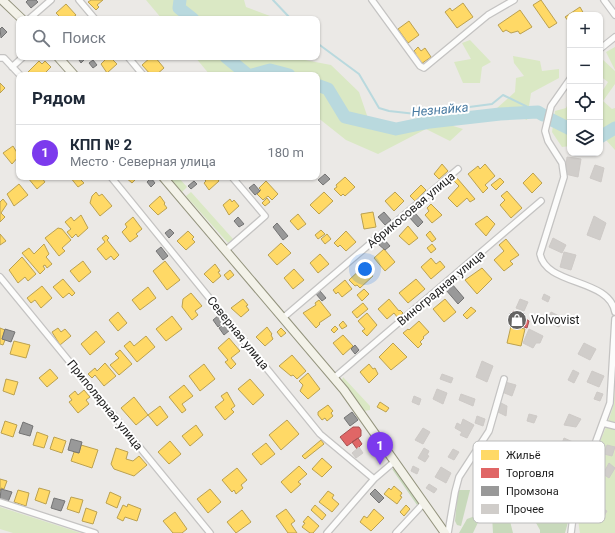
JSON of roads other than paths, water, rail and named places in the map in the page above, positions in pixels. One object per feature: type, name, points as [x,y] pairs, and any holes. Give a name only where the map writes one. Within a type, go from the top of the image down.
[{"type":"street","points":[[2,0],[19,16]]},
{"type":"street","points":[[33,16],[51,0]]},
{"type":"street","points":[[79,0],[92,16]]},
{"type":"street","points":[[372,0],[420,66],[424,68],[488,15],[514,0]]},
{"type":"street","points":[[604,0],[615,15]]},
{"type":"street","points":[[603,46],[615,37]]},
{"type":"street","points":[[0,58],[4,58],[17,72]]},
{"type":"street","points":[[12,67],[20,60]]},
{"type":"street","points":[[61,60],[71,72]]},
{"type":"street","points":[[130,60],[140,72]]},
{"type":"street","points":[[567,83],[551,106],[545,131],[548,140],[562,163],[564,177],[540,254],[544,265],[547,268],[606,296],[614,307],[615,312]]},
{"type":"street","name":"Абрикосовая улица","points":[[287,315],[458,169]]},
{"type":"street","name":"Северная улица","points":[[113,180],[320,434],[374,480]]},
{"type":"street","points":[[166,180],[226,250],[287,315],[337,375],[395,462],[445,533]]},
{"type":"street","points":[[226,250],[265,216],[235,180]]},
{"type":"street","name":"Виноградная улица","points":[[337,375],[541,202]]},
{"type":"street","name":"Приполярная улица","points":[[0,277],[210,533]]},
{"type":"street","points":[[598,441],[605,424],[611,396],[615,319]]},
{"type":"street","points":[[482,441],[489,431],[504,379]]},
{"type":"street","points":[[605,424],[615,426]]},
{"type":"street","points":[[448,533],[459,477],[473,456]]},
{"type":"street","points":[[327,533],[374,480],[395,462]]},
{"type":"street","points":[[0,502],[95,533]]},
{"type":"street","points":[[396,533],[424,503]]},
{"type":"street","points":[[571,533],[572,523]]},
{"type":"waterway","name":"Незнайка","points":[[180,0],[179,8],[189,16]]},
{"type":"waterway","name":"Незнайка","points":[[273,0],[288,16]]},
{"type":"waterway","name":"Незнайка","points":[[320,45],[359,74],[379,108],[389,111],[416,114],[492,104],[503,95],[538,112]]},
{"type":"waterway","name":"Незнайка","points":[[230,60],[244,72]]},
{"type":"waterway","name":"Незнайка","points":[[263,72],[270,70],[278,72]]},
{"type":"waterway","name":"Незнайка","points":[[320,86],[328,89],[345,117],[396,129],[430,122],[500,114],[538,112],[543,115]]},
{"type":"waterway","name":"Незнайка","points":[[550,119],[567,128]]},
{"type":"waterway","name":"Незнайка","points":[[603,135],[615,128]]},
{"type":"place","name":"Volvovist","points":[[517,320]]},
{"type":"place","name":"КПП № 2","points":[[380,465]]}]
